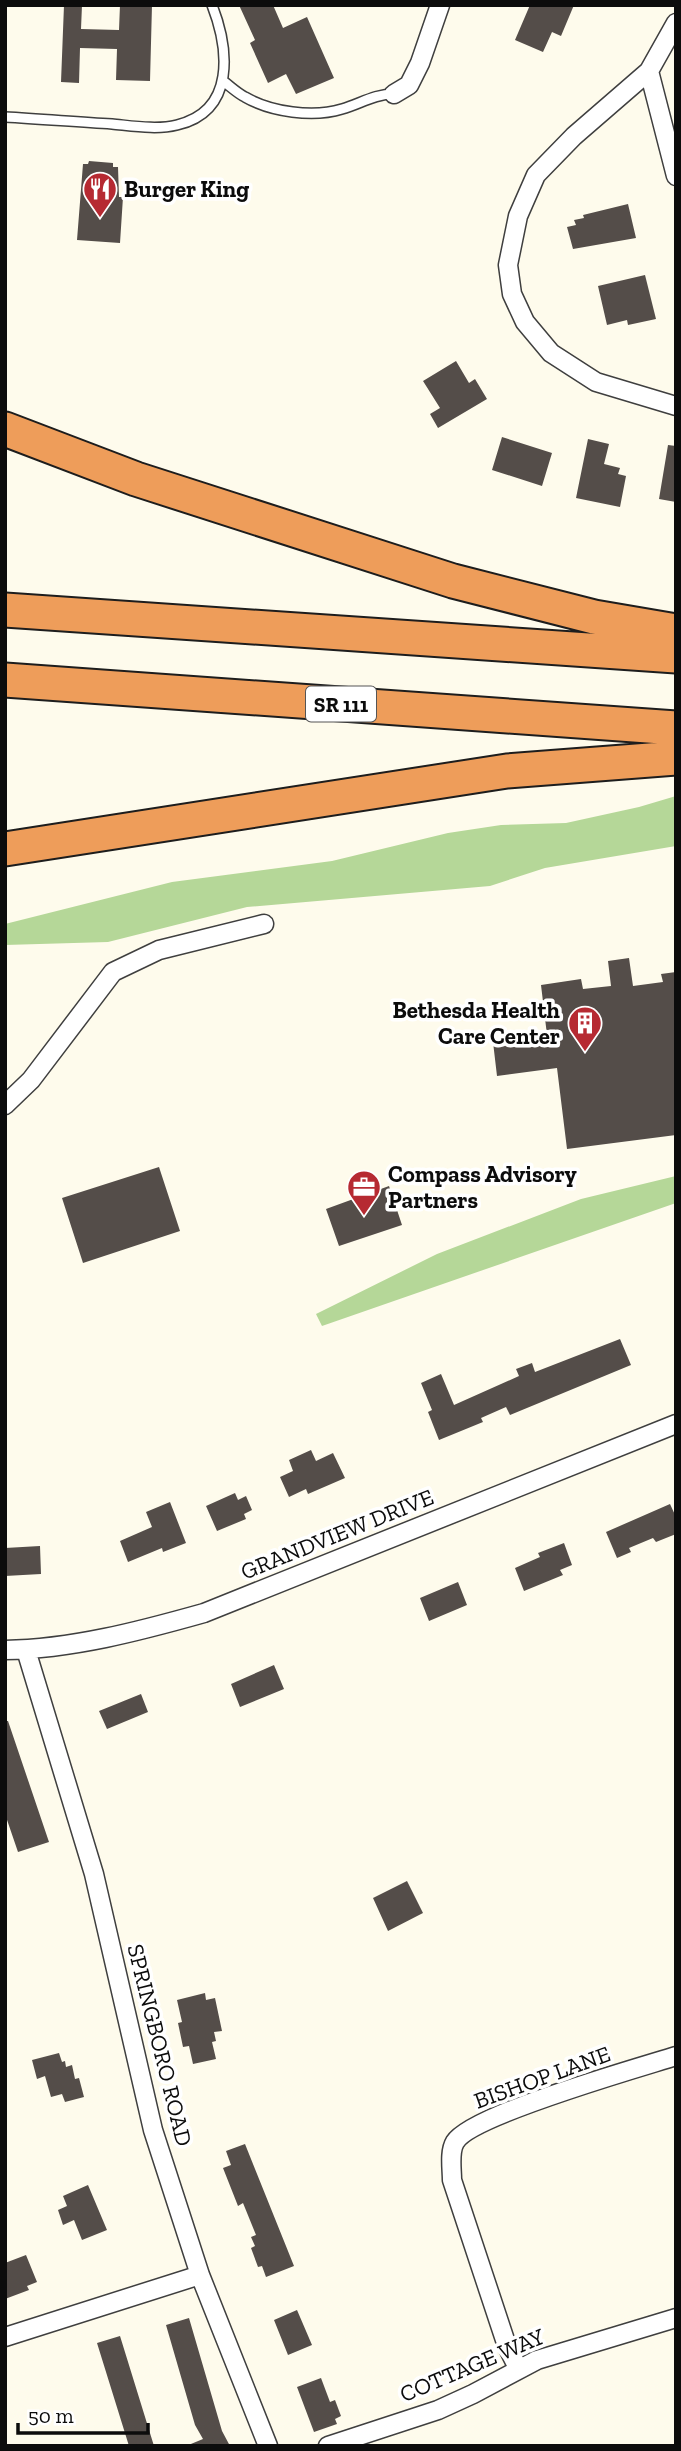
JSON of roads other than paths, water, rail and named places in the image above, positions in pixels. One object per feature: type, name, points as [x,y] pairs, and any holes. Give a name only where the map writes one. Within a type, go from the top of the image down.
[{"type":"highway","points":[[6,429],[136,478],[453,582],[594,617],[676,631]]},
{"type":"highway","points":[[5,610],[676,656]]},
{"type":"highway","name":"SR 111","points":[[5,680],[676,728]]},
{"type":"highway","points":[[5,849],[507,771],[676,758]]},
{"type":"street","points":[[394,94],[409,85],[420,63],[440,5]]},
{"type":"street","points":[[676,23],[649,71],[574,136],[536,174],[518,216],[508,265],[512,294],[524,321],[551,353],[596,382],[676,406]]},
{"type":"street","points":[[649,71],[676,176]]},
{"type":"street","points":[[5,1105],[32,1080],[113,972],[159,950],[264,924]]},
{"type":"street","name":"GRANDVIEW DRIVE","points":[[5,1650],[26,1650],[136,1632],[204,1613],[676,1424]]},
{"type":"street","name":"SPRINGBORO ROAD","points":[[26,1650],[94,1874],[153,2130],[200,2275],[268,2446]]},
{"type":"street","name":"BISHOP LANE","points":[[518,2368],[507,2346],[453,2180],[454,2143],[467,2130],[497,2115],[676,2056]]},
{"type":"street","points":[[5,2337],[200,2275]]},
{"type":"street","name":"COTTAGE WAY","points":[[328,2446],[438,2410],[537,2360],[676,2318]]},
{"type":"lane","points":[[5,117],[143,127],[177,125],[198,115],[215,100],[223,80],[225,61],[222,34],[212,5]]},
{"type":"lane","points":[[223,80],[245,97],[269,107],[302,113],[339,110],[380,94],[394,94]]},
{"type":"place","name":"Burger King","points":[[100,219]]},
{"type":"place","name":"Bethesda Health Care Center","points":[[585,1053]]},
{"type":"place","name":"Compass Advisory Partners","points":[[364,1217]]}]
